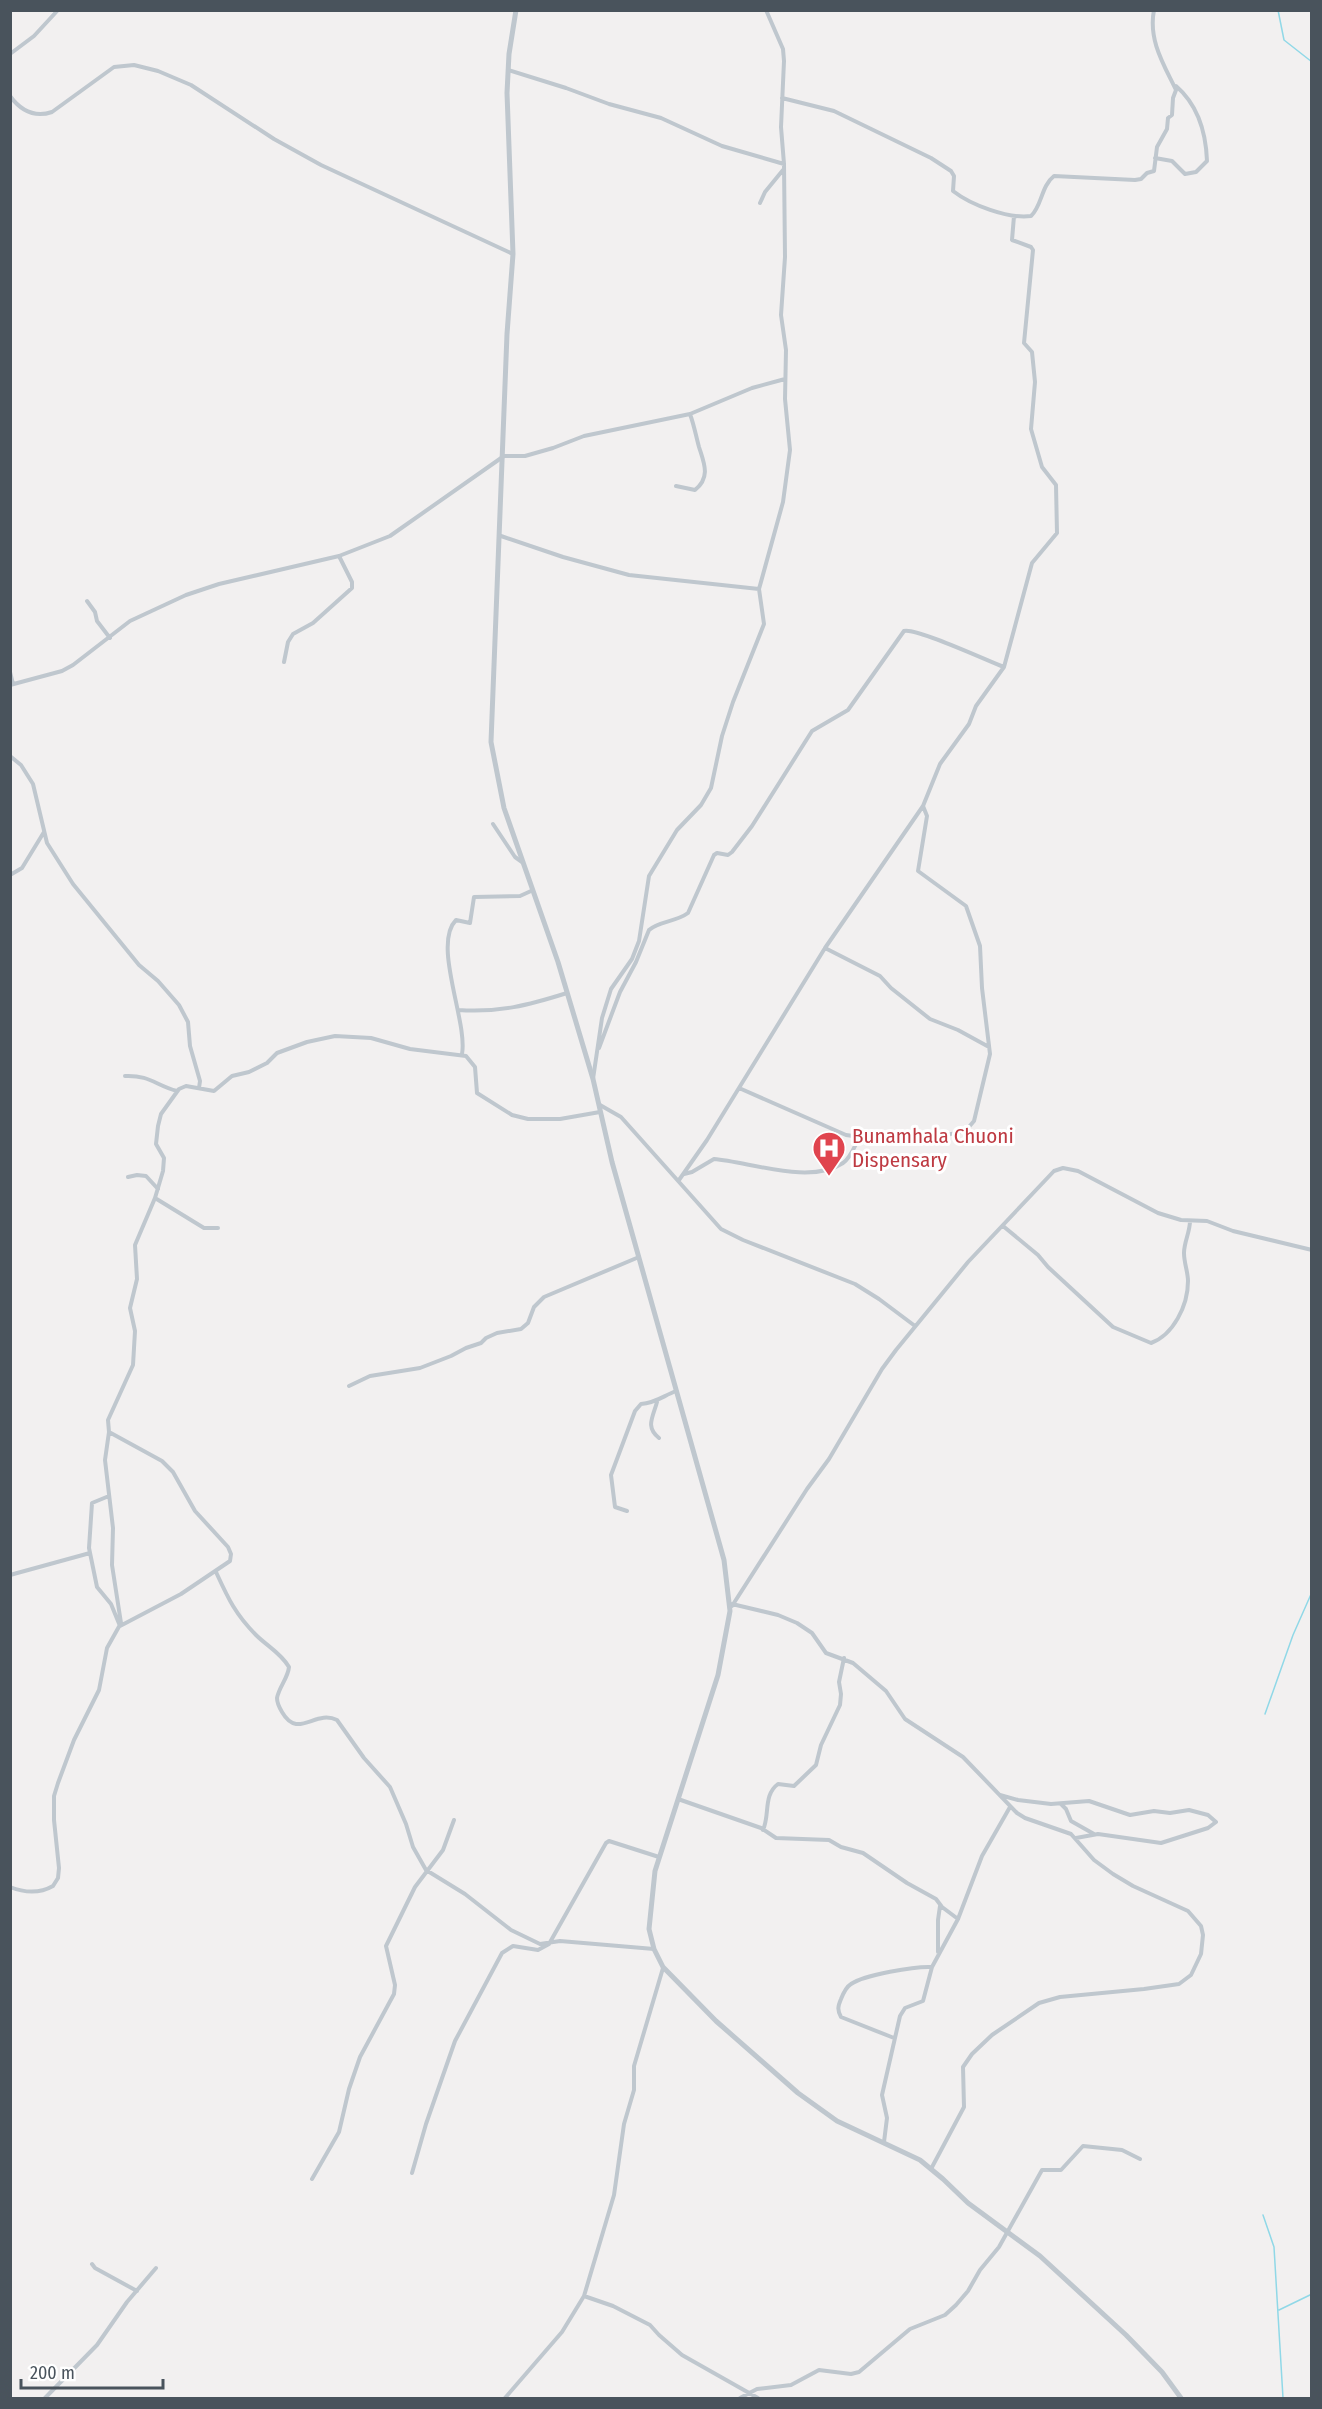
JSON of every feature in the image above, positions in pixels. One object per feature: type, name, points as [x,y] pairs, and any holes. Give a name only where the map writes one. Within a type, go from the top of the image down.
[{"type":"street","points":[[10,54],[34,36],[58,10]]},
{"type":"street","points":[[516,10],[507,93],[513,254],[507,334],[501,536],[491,742],[501,796],[567,993],[593,1079],[612,1162],[724,1560],[731,1607],[718,1675],[655,1871],[649,1916],[649,1929],[654,1949],[663,1967],[716,2021],[798,2093],[837,2121],[920,2160],[968,2203],[1040,2256],[1119,2328],[1162,2372],[1181,2398]]},
{"type":"street","points":[[593,1079],[602,1018],[611,989],[632,959],[639,941],[652,868],[677,830],[702,805],[711,789],[722,736],[764,624],[759,589],[786,488],[790,450],[785,379],[786,350],[781,315],[785,257],[784,167],[780,127],[783,49],[766,10]]},
{"type":"street","points":[[782,98],[824,107],[863,123],[892,140],[931,158],[951,171],[954,176],[952,190],[956,194],[997,212],[1014,216],[1034,214],[1042,191],[1052,177],[1140,179],[1154,171],[1157,147],[1167,129],[1168,118],[1173,114],[1173,98],[1176,90],[1164,68],[1154,38],[1152,27],[1154,10]]},
{"type":"street","points":[[11,97],[30,113],[40,116],[52,112],[114,67],[134,65],[158,71],[191,85],[274,139],[321,165],[513,254]]},
{"type":"street","points":[[508,70],[609,104],[661,118],[722,146],[784,167]]},
{"type":"street","points":[[1155,158],[1172,161],[1183,173],[1187,174],[1196,172],[1207,161],[1200,120],[1187,99],[1173,84]]},
{"type":"street","points":[[760,203],[765,192],[784,167]]},
{"type":"street","points":[[679,1180],[740,1088],[825,948],[923,806],[940,764],[969,724],[975,706],[1004,667],[1032,563],[1051,542],[1058,527],[1056,485],[1040,463],[1031,429],[1035,382],[1032,352],[1024,343],[1033,250],[1031,247],[1012,240],[1014,216]]},
{"type":"street","points":[[10,672],[12,684],[62,671],[85,658],[129,621],[186,595],[219,584],[339,556],[390,536],[504,456],[525,456],[585,436],[690,414],[752,388],[785,379]]},
{"type":"street","points":[[676,486],[695,490],[703,484],[705,474],[705,460],[690,414]]},
{"type":"street","points":[[501,536],[563,558],[629,575],[759,589]]},
{"type":"street","points":[[284,662],[288,642],[293,634],[313,623],[352,588],[352,582],[339,556]]},
{"type":"street","points":[[87,601],[95,612],[97,621],[110,638]]},
{"type":"street","points":[[10,626],[10,654]]},
{"type":"street","points":[[597,1054],[614,1005],[649,930],[652,927],[680,919],[691,910],[702,878],[714,855],[717,853],[728,855],[732,852],[752,826],[812,731],[848,710],[904,631],[911,630],[928,636],[1004,667]]},
{"type":"street","points":[[10,756],[24,769],[34,786],[48,845],[63,869],[96,915],[139,965],[175,998],[188,1022],[190,1046],[199,1078],[199,1088]]},
{"type":"street","points":[[740,1088],[840,1132],[860,1136],[896,1142],[958,1133],[968,1128],[977,1114],[990,1047],[982,988],[982,952],[967,908],[918,871],[927,816],[923,806]]},
{"type":"street","points":[[493,824],[515,857],[523,862]]},
{"type":"street","points":[[10,875],[22,868],[44,832]]},
{"type":"street","points":[[462,1054],[463,1038],[451,986],[449,965],[451,926],[456,920],[470,924],[474,897],[515,896],[531,891]]},
{"type":"street","points":[[825,948],[880,976],[893,990],[930,1018],[990,1047]]},
{"type":"street","points":[[458,1010],[485,1011],[515,1008],[567,993]]},
{"type":"street","points":[[10,1887],[28,1892],[40,1892],[53,1886],[58,1878],[54,1806],[58,1783],[74,1740],[99,1690],[107,1648],[120,1626],[112,1565],[113,1528],[105,1460],[109,1432],[108,1420],[130,1375],[135,1351],[135,1331],[130,1308],[137,1279],[136,1240],[155,1198],[164,1161],[156,1144],[158,1126],[162,1114],[177,1090],[186,1086],[214,1091],[232,1076],[249,1072],[267,1063],[279,1052],[335,1036],[371,1038],[425,1052],[462,1054],[471,1060],[475,1067],[477,1093],[512,1115],[545,1120],[601,1112]]},
{"type":"street","points":[[125,1076],[148,1077],[165,1087],[177,1090]]},
{"type":"street","points":[[600,1105],[621,1117],[679,1180],[712,1221],[729,1235],[855,1284],[915,1326]]},
{"type":"street","points":[[684,1174],[714,1159],[795,1172],[825,1170],[846,1161],[860,1136]]},
{"type":"street","points":[[731,1607],[853,1422],[882,1370],[968,1262],[1054,1171],[1063,1168],[1078,1171],[1150,1210],[1190,1220],[1207,1221],[1233,1231],[1311,1250]]},
{"type":"street","points":[[128,1177],[146,1176],[158,1189]]},
{"type":"street","points":[[155,1198],[204,1228],[218,1228]]},
{"type":"street","points":[[1003,1226],[1038,1255],[1113,1327],[1151,1343],[1164,1336],[1175,1324],[1185,1298],[1188,1281],[1184,1266],[1184,1250],[1190,1232],[1190,1220]]},
{"type":"street","points":[[348,1386],[370,1376],[420,1368],[481,1343],[497,1333],[520,1329],[528,1323],[534,1307],[544,1297],[639,1257]]},
{"type":"street","points":[[659,1438],[653,1433],[650,1425],[657,1402],[663,1396],[676,1391]]},
{"type":"street","points":[[627,1512],[615,1507],[611,1475],[637,1408],[641,1404],[657,1402]]},
{"type":"street","points":[[109,1432],[162,1461],[173,1472],[195,1511],[228,1547],[231,1554],[230,1561],[216,1572],[159,1607],[120,1626]]},
{"type":"street","points":[[109,1496],[92,1503],[88,1542],[97,1587],[111,1604],[120,1626]]},
{"type":"street","points":[[10,1575],[90,1553]]},
{"type":"street","points":[[216,1572],[233,1608],[258,1637],[280,1654],[289,1667],[277,1697],[277,1703],[290,1722],[299,1725],[324,1716],[337,1720],[364,1758],[390,1787],[413,1847],[426,1870],[465,1894],[511,1930],[536,1943],[549,1944]]},
{"type":"street","points":[[731,1607],[771,1613],[797,1623],[812,1633],[826,1653],[844,1658],[868,1674],[886,1691],[905,1719],[963,1757],[1010,1807],[1025,1818],[1062,1830],[1076,1838],[1094,1860],[1113,1874],[1133,1886],[1180,1906],[1198,1921],[1203,1935],[1198,1963],[1185,1980],[1173,1986],[1060,1997],[1039,2003],[992,2035],[972,2054],[963,2067],[964,2107],[931,2169]]},
{"type":"street","points":[[763,1830],[767,1806],[773,1789],[778,1784],[794,1786],[816,1765],[821,1745],[840,1705],[841,1694],[838,1682],[844,1658]]},
{"type":"street","points":[[996,1794],[1018,1800],[1059,1803],[1089,1801],[1130,1815],[1154,1811],[1170,1813],[1189,1810],[1208,1815],[1216,1822],[1208,1828],[1161,1843],[1095,1834],[1076,1838]]},
{"type":"street","points":[[678,1799],[763,1830],[776,1838],[829,1840],[841,1847],[863,1853],[907,1884],[936,1899],[958,1919]]},
{"type":"street","points":[[1059,1803],[1066,1809],[1071,1821],[1095,1834]]},
{"type":"street","points":[[884,2142],[887,2118],[882,2095],[894,2038],[903,2010],[923,2001],[932,1967],[958,1919],[982,1856],[1010,1807]]},
{"type":"street","points":[[312,2179],[339,2133],[349,2089],[360,2057],[394,1994],[395,1985],[386,1946],[415,1887],[443,1850],[454,1820]]},
{"type":"street","points":[[549,1944],[606,1844],[614,1841],[660,1857]]},
{"type":"street","points":[[939,1954],[938,1920],[941,1905]]},
{"type":"street","points":[[412,2173],[426,2124],[456,2041],[501,1953],[517,1945],[538,1950],[558,1941],[654,1949]]},
{"type":"street","points":[[505,2398],[565,2328],[584,2296],[612,2203],[621,2160],[624,2124],[634,2090],[634,2066],[663,1967]]},
{"type":"street","points":[[894,2038],[841,2017],[838,2007],[847,1987],[865,1977],[932,1967]]},
{"type":"street","points":[[740,2398],[758,2389],[791,2385],[823,2369],[851,2374],[859,2372],[910,2329],[950,2311],[968,2292],[977,2274],[999,2247],[1042,2170],[1061,2170],[1082,2147],[1122,2150],[1140,2159]]},
{"type":"street","points":[[92,2264],[95,2268],[136,2291]]},
{"type":"street","points":[[45,2398],[97,2345],[136,2291],[156,2268]]},
{"type":"street","points":[[584,2296],[613,2306],[650,2325],[682,2355],[758,2398]]},
{"type":"waterway","points":[[1278,10],[1284,40],[1312,62]]},
{"type":"waterway","points":[[1312,1338],[1312,1357]]},
{"type":"waterway","points":[[1265,1714],[1293,1635],[1312,1592]]},
{"type":"waterway","points":[[1263,2215],[1274,2247],[1283,2398]]},
{"type":"waterway","points":[[1279,2310],[1312,2294]]},
{"type":"place","name":"Bunamhala Chuoni Dispensary","points":[[829,1177]]}]
